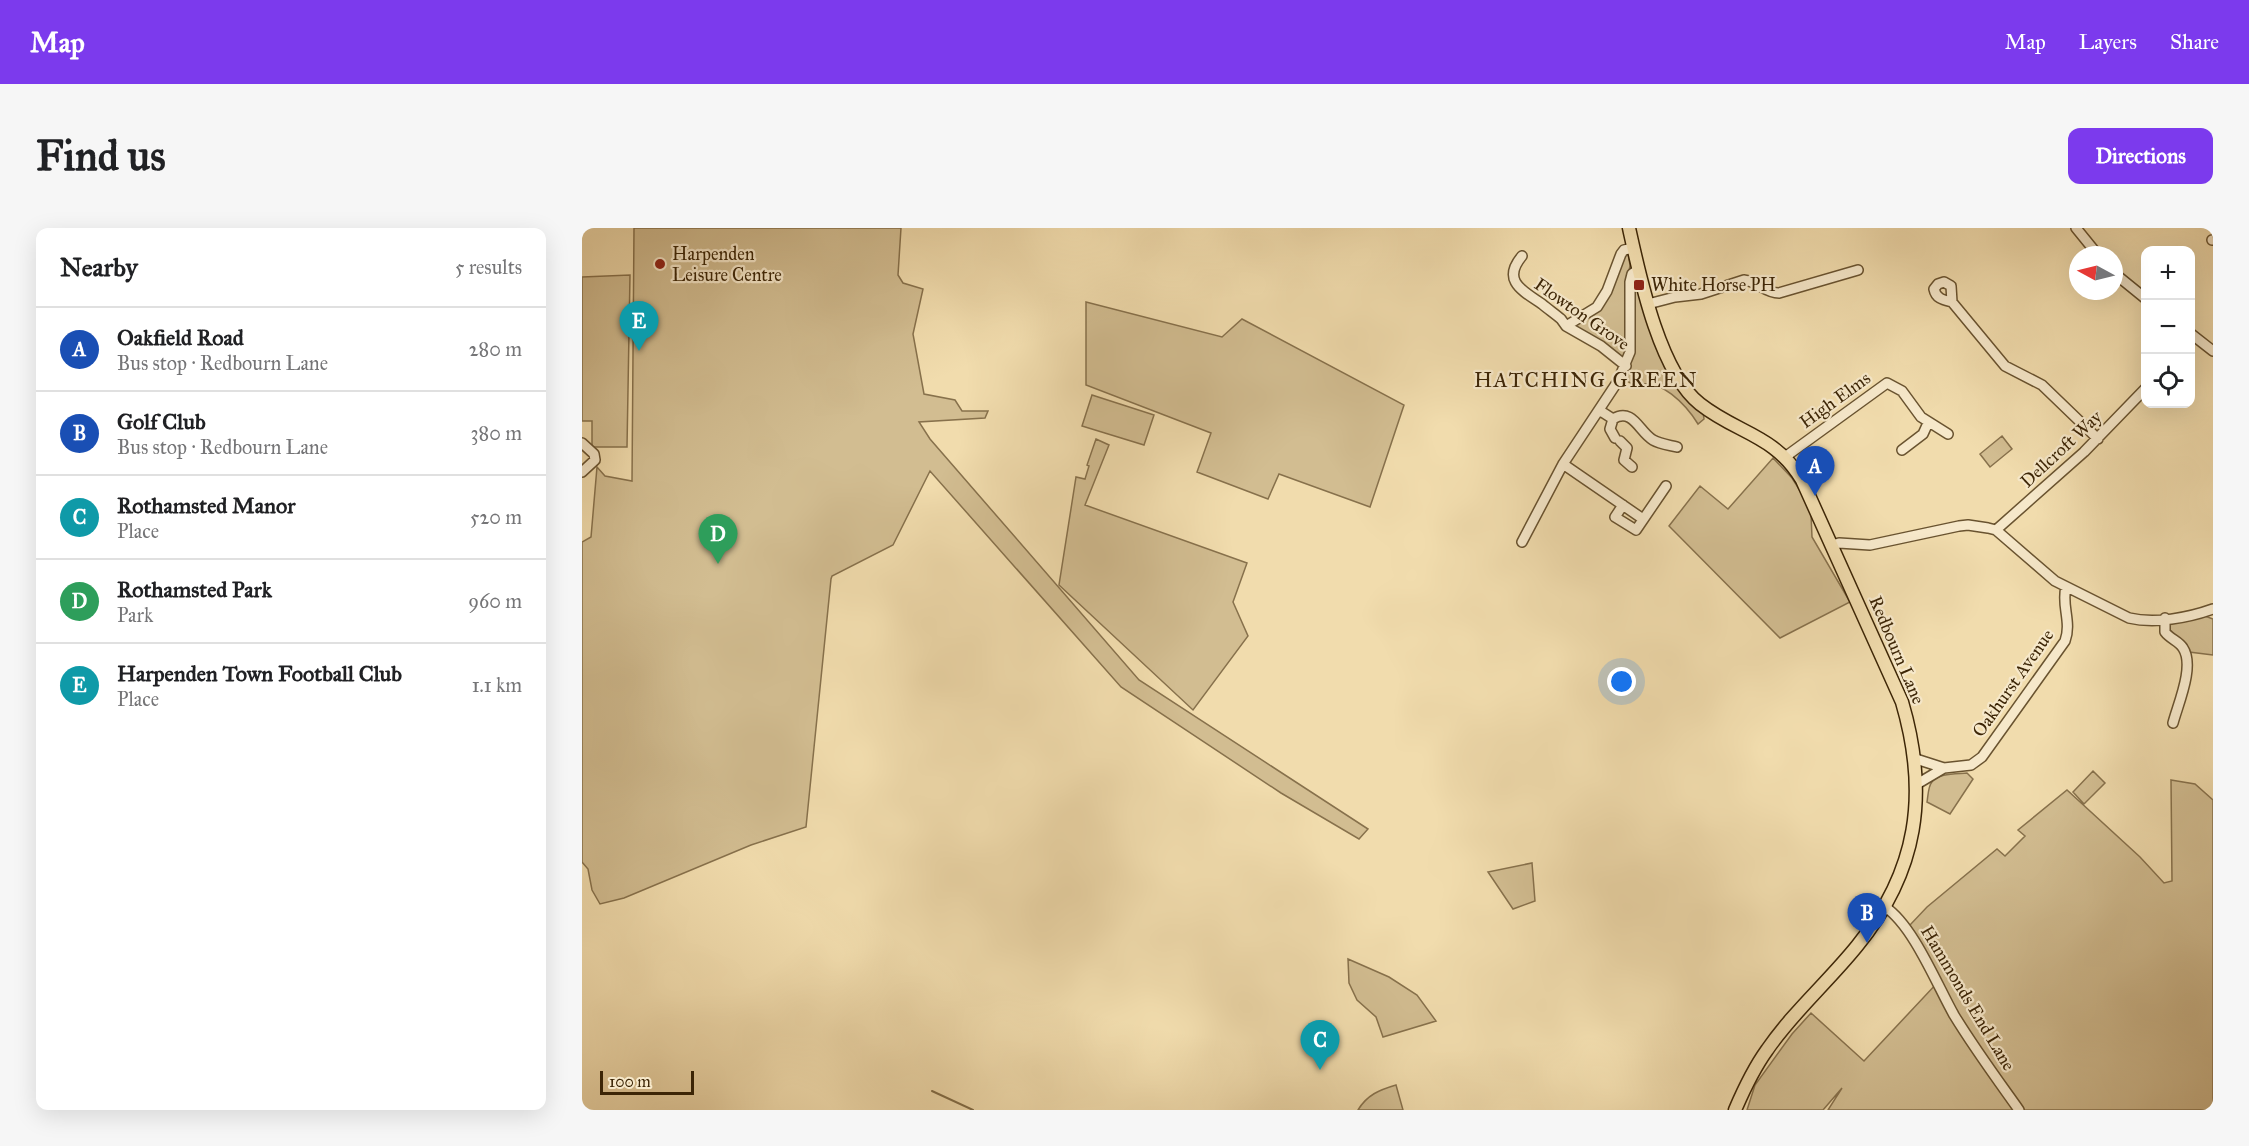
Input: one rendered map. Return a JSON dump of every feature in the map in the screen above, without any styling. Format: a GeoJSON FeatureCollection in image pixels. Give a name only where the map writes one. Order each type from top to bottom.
{"type":"FeatureCollection","features":[{"type":"Feature","properties":{"kind":"main road","name":"Redbourn Lane"},"geometry":{"type":"LineString","coordinates":[[1629,228],[1648,304],[1667,358],[1679,381],[1691,396],[1709,410],[1768,442],[1785,457],[1802,480],[1902,702],[1911,731],[1916,759],[1914,827],[1897,883],[1885,907],[1857,946],[1767,1049],[1752,1073],[1735,1110]]}},
{"type":"Feature","properties":{"kind":"street"},"geometry":{"type":"LineString","coordinates":[[2076,228],[2085,232],[2093,246]]}},
{"type":"Feature","properties":{"kind":"street"},"geometry":{"type":"LineString","coordinates":[[1566,326],[1597,307],[1607,291],[1621,254],[1624,250],[1633,248]]}},
{"type":"Feature","properties":{"kind":"street","name":"Flowton Grove"},"geometry":{"type":"LineString","coordinates":[[1522,256],[1514,268],[1514,279],[1518,288],[1561,319],[1566,326],[1601,346],[1626,366]]}},
{"type":"Feature","properties":{"kind":"street"},"geometry":{"type":"LineString","coordinates":[[1522,542],[1563,464],[1626,366],[1630,352],[1630,282],[1632,274],[1639,269]]}},
{"type":"Feature","properties":{"kind":"street"},"geometry":{"type":"LineString","coordinates":[[1648,304],[1675,297],[1701,294],[1744,280],[1751,281],[1771,292],[1779,293],[1858,270]]}},
{"type":"Feature","properties":{"kind":"street"},"geometry":{"type":"LineString","coordinates":[[2123,281],[2141,296]]}},
{"type":"Feature","properties":{"kind":"street"},"geometry":{"type":"LineString","coordinates":[[1952,302],[2005,366],[2042,385],[2098,439]]}},
{"type":"Feature","properties":{"kind":"street"},"geometry":{"type":"LineString","coordinates":[[2195,337],[2213,351]]}},
{"type":"Feature","properties":{"kind":"street","name":"High Elms"},"geometry":{"type":"LineString","coordinates":[[1785,457],[1883,384],[1892,385],[1902,391],[1921,417],[1928,423],[1939,426],[1948,434]]}},
{"type":"Feature","properties":{"kind":"street","name":"Dellcroft Way"},"geometry":{"type":"LineString","coordinates":[[1996,530],[2098,439],[2141,392]]}},
{"type":"Feature","properties":{"kind":"street"},"geometry":{"type":"LineString","coordinates":[[1599,410],[1613,419]]}},
{"type":"Feature","properties":{"kind":"street"},"geometry":{"type":"LineString","coordinates":[[1613,419],[1622,416],[1629,417],[1653,440],[1677,447]]}},
{"type":"Feature","properties":{"kind":"street"},"geometry":{"type":"LineString","coordinates":[[1613,419],[1610,429],[1617,440],[1627,448],[1624,460],[1632,467]]}},
{"type":"Feature","properties":{"kind":"street"},"geometry":{"type":"LineString","coordinates":[[1902,450],[1923,434],[1928,423]]}},
{"type":"Feature","properties":{"kind":"street"},"geometry":{"type":"LineString","coordinates":[[582,443],[594,454],[595,460],[582,472]]}},
{"type":"Feature","properties":{"kind":"street"},"geometry":{"type":"LineString","coordinates":[[1563,464],[1644,519]]}},
{"type":"Feature","properties":{"kind":"street"},"geometry":{"type":"LineString","coordinates":[[1623,505],[1615,517],[1636,530],[1666,486]]}},
{"type":"Feature","properties":{"kind":"street"},"geometry":{"type":"LineString","coordinates":[[1832,545],[1844,543],[1870,545],[1968,525],[1996,530],[2045,574],[2129,618],[2142,620],[2186,617],[2213,609]]}},
{"type":"Feature","properties":{"kind":"street","name":"Oakhurst Avenue"},"geometry":{"type":"LineString","coordinates":[[1916,759],[1944,768],[1971,765],[1982,757],[2065,641],[2068,622],[2064,593],[2066,587]]}},
{"type":"Feature","properties":{"kind":"street"},"geometry":{"type":"LineString","coordinates":[[2165,618],[2166,632],[2185,650],[2188,663],[2173,723]]}},
{"type":"Feature","properties":{"kind":"street","name":"Oakhurst Avenue"},"geometry":{"type":"LineString","coordinates":[[1917,784],[1944,768]]}},
{"type":"Feature","properties":{"kind":"street","name":"Hammonds End Lane"},"geometry":{"type":"LineString","coordinates":[[1885,907],[1907,930],[1955,1015],[2019,1110]]}},
{"type":"Feature","properties":{"kind":"shaded area"},"geometry":{"type":"Polygon","coordinates":[[[634,228],[901,228],[898,275],[903,283],[923,289],[913,334],[924,394],[955,400],[962,411],[988,411],[985,418],[919,422],[930,439],[1139,680],[1368,829],[1359,839],[1281,793],[1121,687],[930,471],[893,545],[832,576],[806,827],[751,845],[624,898],[600,904],[592,890],[588,869],[582,862],[582,542],[591,537],[597,467],[605,476],[632,481],[634,228]]]}},
{"type":"Feature","properties":{"kind":"shaded area","name":"HATCHING GREEN"},"geometry":{"type":"Polygon","coordinates":[[[1628,253],[1630,265],[1627,284],[1625,361],[1572,325],[1589,317],[1623,255],[1628,253]]]}},
{"type":"Feature","properties":{"kind":"shaded area"},"geometry":{"type":"Polygon","coordinates":[[[630,275],[627,447],[592,447],[592,421],[582,421],[582,277],[630,275]]]}},
{"type":"Feature","properties":{"kind":"shaded area","name":"HATCHING GREEN"},"geometry":{"type":"Polygon","coordinates":[[[1635,278],[1662,355],[1703,412],[1704,419],[1698,424],[1680,401],[1663,388],[1645,384],[1636,386],[1623,379],[1633,354],[1632,282],[1635,278]]]}},
{"type":"Feature","properties":{"kind":"shaded area"},"geometry":{"type":"Polygon","coordinates":[[[1086,302],[1222,337],[1242,319],[1404,405],[1370,507],[1279,474],[1268,499],[1197,472],[1211,433],[1086,385],[1086,302]]]}},
{"type":"Feature","properties":{"kind":"shaded area"},"geometry":{"type":"Polygon","coordinates":[[[1092,395],[1154,415],[1144,445],[1082,426],[1092,395]]]}},
{"type":"Feature","properties":{"kind":"shaded area"},"geometry":{"type":"Polygon","coordinates":[[[2002,436],[2012,449],[1990,467],[1980,454],[2002,436]]]}},
{"type":"Feature","properties":{"kind":"shaded area"},"geometry":{"type":"Polygon","coordinates":[[[1096,439],[1109,445],[1085,505],[1247,563],[1233,602],[1248,636],[1193,710],[1059,585],[1076,477],[1085,479],[1096,439]]]}},
{"type":"Feature","properties":{"kind":"shaded area"},"geometry":{"type":"Polygon","coordinates":[[[1773,458],[1792,478],[1804,497],[1811,514],[1812,537],[1850,602],[1780,638],[1669,526],[1700,486],[1728,509],[1773,458]]]}},
{"type":"Feature","properties":{"kind":"shaded area"},"geometry":{"type":"Polygon","coordinates":[[[2205,616],[2213,619],[2213,655],[2189,652],[2170,632],[2171,623],[2205,616]]]}},
{"type":"Feature","properties":{"kind":"shaded area"},"geometry":{"type":"Polygon","coordinates":[[[2093,771],[2105,783],[2084,804],[2073,792],[2093,771]]]}},
{"type":"Feature","properties":{"kind":"shaded area"},"geometry":{"type":"Polygon","coordinates":[[[1967,773],[1973,779],[1950,814],[1927,802],[1930,786],[1935,779],[1948,774],[1967,773]]]}},
{"type":"Feature","properties":{"kind":"shaded area"},"geometry":{"type":"Polygon","coordinates":[[[2171,780],[2195,784],[2213,800],[2213,1110],[1828,1110],[1842,1088],[1823,1110],[1747,1110],[1755,1085],[1792,1034],[1811,1013],[1864,1061],[1939,981],[1909,926],[1927,907],[1997,849],[2005,856],[2025,836],[2018,830],[2067,790],[2140,857],[2164,883],[2172,881],[2171,780]]]}},
{"type":"Feature","properties":{"kind":"shaded area"},"geometry":{"type":"Polygon","coordinates":[[[1532,863],[1535,901],[1513,909],[1488,872],[1532,863]]]}},
{"type":"Feature","properties":{"kind":"shaded area"},"geometry":{"type":"Polygon","coordinates":[[[1348,959],[1389,977],[1417,995],[1436,1021],[1383,1037],[1376,1017],[1357,1000],[1349,983],[1348,959]]]}},
{"type":"Feature","properties":{"kind":"shaded area"},"geometry":{"type":"Polygon","coordinates":[[[1396,1085],[1403,1110],[1358,1110],[1365,1100],[1374,1094],[1396,1085]]]}},
{"type":"Feature","properties":{"kind":"waterway"},"geometry":{"type":"LineString","coordinates":[[932,1091],[973,1110]]}},
{"type":"Feature","properties":{"kind":"place","name":"Harpenden Leisure Centre"},"geometry":{"type":"Point","coordinates":[660,264]}},
{"type":"Feature","properties":{"kind":"place","name":"White Horse PH"},"geometry":{"type":"Point","coordinates":[1639,285]}},
{"type":"Feature","properties":{"kind":"place","name":"Harpenden Town Football Club"},"geometry":{"type":"Point","coordinates":[639,351]}},
{"type":"Feature","properties":{"kind":"place","name":"Oakfield Road"},"geometry":{"type":"Point","coordinates":[1815,496]}},
{"type":"Feature","properties":{"kind":"place","name":"Rothamsted Park"},"geometry":{"type":"Point","coordinates":[718,564]}},
{"type":"Feature","properties":{"kind":"place","name":"Golf Club"},"geometry":{"type":"Point","coordinates":[1867,943]}},
{"type":"Feature","properties":{"kind":"place","name":"Rothamsted Manor"},"geometry":{"type":"Point","coordinates":[1320,1070]}},
{"type":"Feature","properties":{"kind":"district","name":"HATCHING GREEN"},"geometry":{"type":"Point","coordinates":[1586,380]}}]}
